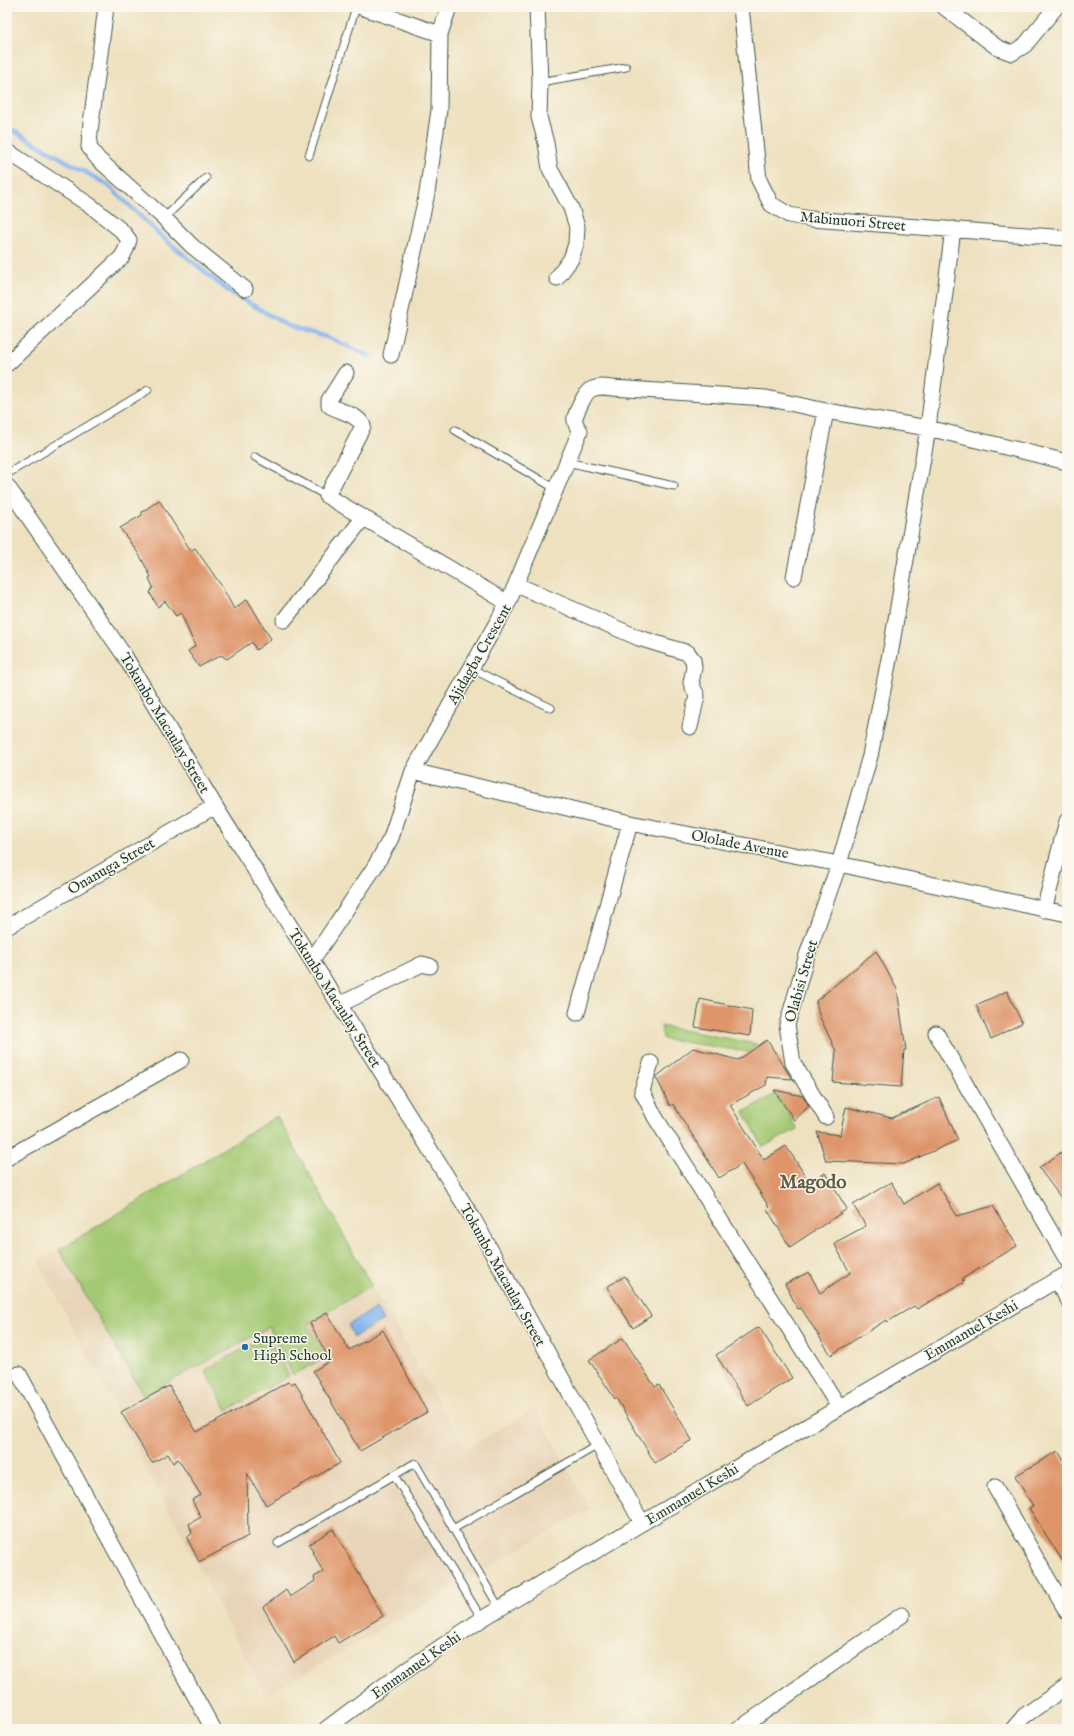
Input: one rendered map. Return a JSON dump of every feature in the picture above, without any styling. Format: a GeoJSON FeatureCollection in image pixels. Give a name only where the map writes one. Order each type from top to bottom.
{"type":"FeatureCollection","features":[{"type":"Feature","properties":{"kind":"street"},"geometry":{"type":"LineString","coordinates":[[106,7],[89,147],[98,160],[164,218],[192,246],[245,289]]}},
{"type":"Feature","properties":{"kind":"street"},"geometry":{"type":"LineString","coordinates":[[361,7],[440,34]]}},
{"type":"Feature","properties":{"kind":"street"},"geometry":{"type":"LineString","coordinates":[[391,355],[427,193],[438,110],[440,34],[449,7]]}},
{"type":"Feature","properties":{"kind":"street"},"geometry":{"type":"LineString","coordinates":[[538,7],[540,82],[539,117],[546,143],[550,169],[571,208],[577,227],[576,244],[571,259],[557,278]]}},
{"type":"Feature","properties":{"kind":"street","name":"Mabinuori Street"},"geometry":{"type":"LineString","coordinates":[[741,7],[758,174],[759,180],[771,204],[789,215],[811,219],[1067,238]]}},
{"type":"Feature","properties":{"kind":"street"},"geometry":{"type":"LineString","coordinates":[[944,7],[998,48],[1012,53],[1024,45],[1056,7]]}},
{"type":"Feature","properties":{"kind":"street"},"geometry":{"type":"LineString","coordinates":[[7,150],[90,206],[122,231],[129,240],[122,256],[7,364]]}},
{"type":"Feature","properties":{"kind":"street","name":"Olabisi Street"},"geometry":{"type":"LineString","coordinates":[[826,1117],[793,1064],[787,1025],[807,955],[839,864],[870,756],[891,649],[928,428],[953,229]]}},
{"type":"Feature","properties":{"kind":"street"},"geometry":{"type":"LineString","coordinates":[[346,373],[329,400],[329,405],[332,408],[355,417],[363,426],[327,496],[508,603]]}},
{"type":"Feature","properties":{"kind":"street","name":"Ajidagba Crescent"},"geometry":{"type":"LineString","coordinates":[[312,960],[374,868],[391,838],[413,771],[517,585],[580,432],[576,427],[575,418],[585,395],[589,391],[597,387],[647,389],[766,398],[826,411],[928,428],[1067,462]]}},
{"type":"Feature","properties":{"kind":"street"},"geometry":{"type":"LineString","coordinates":[[794,577],[826,411]]}},
{"type":"Feature","properties":{"kind":"street","name":"Tokunbo Macaulay Street"},"geometry":{"type":"LineString","coordinates":[[7,486],[124,655],[215,806],[474,1220],[642,1523]]}},
{"type":"Feature","properties":{"kind":"street"},"geometry":{"type":"LineString","coordinates":[[284,620],[364,517]]}},
{"type":"Feature","properties":{"kind":"street"},"geometry":{"type":"LineString","coordinates":[[517,585],[639,638],[688,653],[694,660],[691,683],[697,696],[690,727]]}},
{"type":"Feature","properties":{"kind":"street","name":"Ololade Avenue"},"geometry":{"type":"LineString","coordinates":[[413,771],[630,823],[839,864],[1067,914]]}},
{"type":"Feature","properties":{"kind":"street","name":"Onanuga Street"},"geometry":{"type":"LineString","coordinates":[[7,927],[215,806]]}},
{"type":"Feature","properties":{"kind":"street"},"geometry":{"type":"LineString","coordinates":[[1044,910],[1067,821]]}},
{"type":"Feature","properties":{"kind":"street"},"geometry":{"type":"LineString","coordinates":[[577,1013],[630,823]]}},
{"type":"Feature","properties":{"kind":"street"},"geometry":{"type":"LineString","coordinates":[[339,1005],[422,964],[430,966]]}},
{"type":"Feature","properties":{"kind":"street"},"geometry":{"type":"LineString","coordinates":[[936,1033],[1067,1260]]}},
{"type":"Feature","properties":{"kind":"street"},"geometry":{"type":"LineString","coordinates":[[7,1158],[181,1060]]}},
{"type":"Feature","properties":{"kind":"street"},"geometry":{"type":"LineString","coordinates":[[651,1063],[642,1091],[655,1117],[839,1407]]}},
{"type":"Feature","properties":{"kind":"street","name":"Emmanuel Keshi"},"geometry":{"type":"LineString","coordinates":[[326,1729],[386,1684],[482,1619],[642,1523],[1067,1274]]}},
{"type":"Feature","properties":{"kind":"street"},"geometry":{"type":"LineString","coordinates":[[19,1374],[213,1729]]}},
{"type":"Feature","properties":{"kind":"street"},"geometry":{"type":"LineString","coordinates":[[995,1488],[1067,1612]]}},
{"type":"Feature","properties":{"kind":"street"},"geometry":{"type":"LineString","coordinates":[[739,1729],[902,1615]]}},
{"type":"Feature","properties":{"kind":"street"},"geometry":{"type":"LineString","coordinates":[[1013,1729],[1024,1716],[1067,1686]]}},
{"type":"Feature","properties":{"kind":"lane"},"geometry":{"type":"LineString","coordinates":[[309,156],[356,7]]}},
{"type":"Feature","properties":{"kind":"lane"},"geometry":{"type":"LineString","coordinates":[[540,82],[626,67]]}},
{"type":"Feature","properties":{"kind":"lane"},"geometry":{"type":"LineString","coordinates":[[164,218],[206,178]]}},
{"type":"Feature","properties":{"kind":"lane"},"geometry":{"type":"LineString","coordinates":[[7,474],[148,390]]}},
{"type":"Feature","properties":{"kind":"lane"},"geometry":{"type":"LineString","coordinates":[[455,430],[556,489]]}},
{"type":"Feature","properties":{"kind":"lane"},"geometry":{"type":"LineString","coordinates":[[255,456],[327,496]]}},
{"type":"Feature","properties":{"kind":"lane"},"geometry":{"type":"LineString","coordinates":[[567,462],[674,486]]}},
{"type":"Feature","properties":{"kind":"lane"},"geometry":{"type":"LineString","coordinates":[[470,668],[551,708]]}},
{"type":"Feature","properties":{"kind":"lane"},"geometry":{"type":"LineString","coordinates":[[1052,1282],[1067,1305]]}},
{"type":"Feature","properties":{"kind":"lane"},"geometry":{"type":"LineString","coordinates":[[453,1529],[598,1445]]}},
{"type":"Feature","properties":{"kind":"lane"},"geometry":{"type":"LineString","coordinates":[[278,1544],[415,1463],[500,1609]]}},
{"type":"Feature","properties":{"kind":"lane"},"geometry":{"type":"LineString","coordinates":[[394,1475],[482,1619]]}},
{"type":"Feature","properties":{"kind":"shaded area","name":"Supreme High School"},"geometry":{"type":"Polygon","coordinates":[[[277,1116],[372,1286],[466,1449],[535,1408],[589,1509],[266,1696],[38,1261],[277,1116]]]}},
{"type":"Feature","properties":{"kind":"green space"},"geometry":{"type":"Polygon","coordinates":[[[661,1026],[757,1044],[749,1052],[663,1039],[661,1026]]]}},
{"type":"Feature","properties":{"kind":"green space"},"geometry":{"type":"Polygon","coordinates":[[[777,1093],[797,1129],[763,1147],[744,1112],[777,1093]]]}},
{"type":"Feature","properties":{"kind":"green space"},"geometry":{"type":"Polygon","coordinates":[[[277,1116],[372,1286],[308,1324],[326,1357],[293,1375],[269,1327],[144,1396],[59,1250],[277,1116]]]}},
{"type":"Feature","properties":{"kind":"green space"},"geometry":{"type":"Polygon","coordinates":[[[267,1336],[289,1376],[227,1410],[205,1370],[267,1336]]]}},
{"type":"Feature","properties":{"kind":"water"},"geometry":{"type":"Polygon","coordinates":[[[376,1308],[383,1320],[354,1337],[348,1325],[376,1308]]]}},
{"type":"Feature","properties":{"kind":"building"},"geometry":{"type":"Polygon","coordinates":[[[159,500],[191,551],[195,548],[221,585],[234,609],[247,599],[271,639],[256,650],[252,642],[227,659],[221,655],[199,667],[188,651],[195,646],[181,613],[176,616],[165,601],[158,607],[150,593],[153,587],[149,578],[151,577],[140,556],[120,528],[142,515],[142,512],[159,500]]]}},
{"type":"Feature","properties":{"kind":"building"},"geometry":{"type":"Polygon","coordinates":[[[876,951],[897,989],[906,1050],[904,1050],[901,1087],[833,1082],[836,1051],[819,1015],[816,1001],[876,951]]]}},
{"type":"Feature","properties":{"kind":"building"},"geometry":{"type":"Polygon","coordinates":[[[1007,991],[1022,1023],[991,1039],[976,1005],[1007,991]]]}},
{"type":"Feature","properties":{"kind":"building"},"geometry":{"type":"Polygon","coordinates":[[[700,999],[752,1010],[750,1036],[695,1027],[700,999]]]}},
{"type":"Feature","properties":{"kind":"building"},"geometry":{"type":"Polygon","coordinates":[[[767,1040],[792,1079],[767,1077],[766,1085],[730,1105],[764,1160],[786,1146],[810,1183],[825,1173],[847,1209],[790,1247],[767,1209],[769,1207],[742,1164],[719,1178],[673,1104],[670,1106],[656,1077],[693,1048],[738,1060],[767,1040]]]}},
{"type":"Feature","properties":{"kind":"building"},"geometry":{"type":"Polygon","coordinates":[[[774,1090],[803,1096],[809,1106],[794,1120],[774,1090]]]}},
{"type":"Feature","properties":{"kind":"building"},"geometry":{"type":"Polygon","coordinates":[[[939,1097],[958,1140],[904,1164],[826,1161],[817,1132],[840,1135],[846,1107],[892,1118],[939,1097]]]}},
{"type":"Feature","properties":{"kind":"building"},"geometry":{"type":"Polygon","coordinates":[[[1067,1148],[1067,1206],[1039,1168],[1067,1148]]]}},
{"type":"Feature","properties":{"kind":"building"},"geometry":{"type":"Polygon","coordinates":[[[891,1182],[904,1204],[937,1183],[957,1216],[993,1206],[1017,1246],[962,1279],[964,1282],[917,1309],[914,1306],[887,1322],[886,1320],[831,1355],[801,1308],[798,1309],[785,1284],[809,1272],[820,1293],[850,1273],[834,1243],[866,1226],[853,1205],[891,1182]]]}},
{"type":"Feature","properties":{"kind":"building"},"geometry":{"type":"Polygon","coordinates":[[[625,1276],[651,1316],[633,1328],[607,1287],[625,1276]]]}},
{"type":"Feature","properties":{"kind":"building"},"geometry":{"type":"Polygon","coordinates":[[[327,1313],[349,1350],[383,1330],[427,1412],[360,1451],[313,1371],[330,1361],[310,1323],[327,1313]]]}},
{"type":"Feature","properties":{"kind":"building"},"geometry":{"type":"Polygon","coordinates":[[[759,1327],[792,1378],[748,1406],[716,1355],[759,1327]]]}},
{"type":"Feature","properties":{"kind":"building"},"geometry":{"type":"Polygon","coordinates":[[[623,1338],[655,1387],[659,1385],[692,1440],[655,1463],[616,1398],[615,1399],[589,1360],[623,1338]]]}},
{"type":"Feature","properties":{"kind":"building"},"geometry":{"type":"Polygon","coordinates":[[[288,1382],[291,1384],[295,1382],[340,1463],[266,1505],[247,1473],[248,1536],[199,1562],[187,1538],[192,1533],[189,1524],[201,1517],[192,1500],[201,1495],[178,1459],[173,1463],[168,1454],[152,1463],[121,1412],[169,1386],[197,1432],[288,1382]]]}},
{"type":"Feature","properties":{"kind":"building"},"geometry":{"type":"Polygon","coordinates":[[[1058,1451],[1067,1466],[1067,1568],[1029,1508],[1033,1506],[1015,1476],[1058,1451]]]}},
{"type":"Feature","properties":{"kind":"building"},"geometry":{"type":"Polygon","coordinates":[[[333,1529],[383,1616],[338,1643],[334,1636],[294,1662],[263,1607],[286,1590],[290,1597],[315,1581],[314,1577],[323,1572],[309,1544],[333,1529]]]}},
{"type":"Feature","properties":{"kind":"waterway"},"geometry":{"type":"LineString","coordinates":[[7,127],[108,185],[162,237],[227,290],[288,326],[330,338],[369,356]]}},
{"type":"Feature","properties":{"kind":"place","name":"Supreme High School"},"geometry":{"type":"Point","coordinates":[245,1347]}},
{"type":"Feature","properties":{"kind":"district","name":"Magodo"},"geometry":{"type":"Point","coordinates":[813,1181]}}]}
